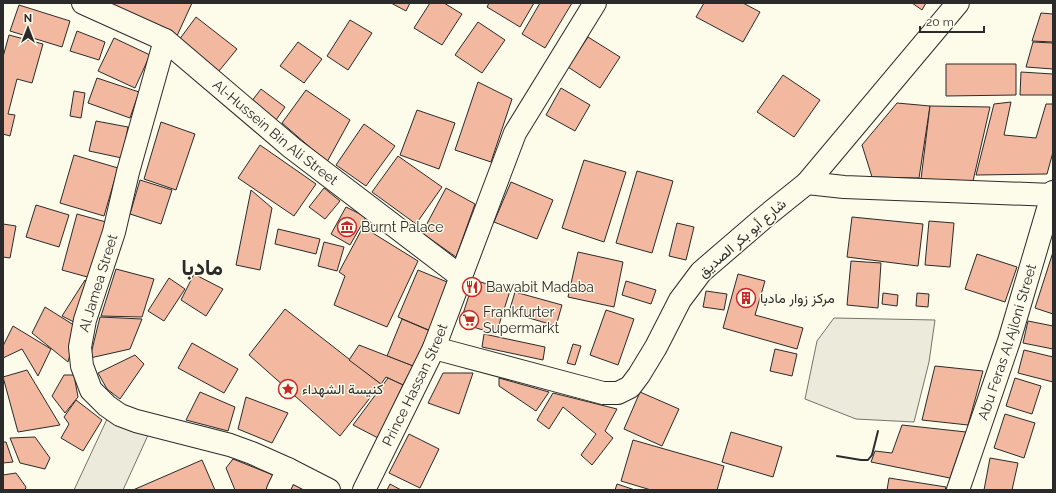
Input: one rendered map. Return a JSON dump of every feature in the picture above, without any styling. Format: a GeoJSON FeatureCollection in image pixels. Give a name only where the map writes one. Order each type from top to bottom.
{"type":"FeatureCollection","features":[{"type":"Feature","properties":{"kind":"street","name":"Al-Hussein Bin Ali Street"},"geometry":{"type":"LineString","coordinates":[[83,3],[165,40],[292,148],[460,276]]}},
{"type":"Feature","properties":{"kind":"street","name":"Prince Hassan Street"},"geometry":{"type":"LineString","coordinates":[[364,490],[434,348],[515,134],[595,3]]}},
{"type":"Feature","properties":{"kind":"street","name":"شارع أبو بكر الصديق"},"geometry":{"type":"LineString","coordinates":[[434,348],[603,393],[618,393],[630,386],[639,375],[656,347],[680,300],[701,272],[807,183],[958,3]]}},
{"type":"Feature","properties":{"kind":"street","name":"Al Jamea Street"},"geometry":{"type":"LineString","coordinates":[[165,40],[128,172],[114,232],[85,320],[80,347],[82,366],[91,390],[106,406],[120,415],[136,421],[230,445],[288,469],[329,490]]}},
{"type":"Feature","properties":{"kind":"street"},"geometry":{"type":"LineString","coordinates":[[807,183],[844,187],[1053,194]]}},
{"type":"Feature","properties":{"kind":"street","name":"Abu Feras Al Ajloni Street"},"geometry":{"type":"LineString","coordinates":[[958,490],[1009,341],[1053,194]]}},
{"type":"Feature","properties":{"kind":"street"},"geometry":{"type":"LineString","coordinates":[[278,490],[288,469]]}},
{"type":"Feature","properties":{"kind":"shaded area"},"geometry":{"type":"Polygon","coordinates":[[[834,318],[935,320],[929,362],[914,422],[856,419],[805,399],[817,341],[834,318]]]}},
{"type":"Feature","properties":{"kind":"shaded area"},"geometry":{"type":"Polygon","coordinates":[[[108,417],[149,433],[123,490],[74,490],[108,417]]]}},
{"type":"Feature","properties":{"kind":"building"},"geometry":{"type":"Polygon","coordinates":[[[96,3],[192,3],[176,38],[96,3]]]}},
{"type":"Feature","properties":{"kind":"building"},"geometry":{"type":"Polygon","coordinates":[[[391,3],[410,3],[406,11],[391,3]]]}},
{"type":"Feature","properties":{"kind":"building"},"geometry":{"type":"Polygon","coordinates":[[[430,3],[444,3],[462,14],[442,45],[414,28],[430,3]]]}},
{"type":"Feature","properties":{"kind":"building"},"geometry":{"type":"Polygon","coordinates":[[[489,3],[534,3],[520,27],[487,7],[489,3]]]}},
{"type":"Feature","properties":{"kind":"building"},"geometry":{"type":"Polygon","coordinates":[[[540,3],[572,3],[545,48],[522,34],[540,3]]]}},
{"type":"Feature","properties":{"kind":"building"},"geometry":{"type":"Polygon","coordinates":[[[704,3],[743,3],[760,12],[743,42],[696,17],[704,3]]]}},
{"type":"Feature","properties":{"kind":"building"},"geometry":{"type":"Polygon","coordinates":[[[912,3],[926,3],[922,10],[912,3]]]}},
{"type":"Feature","properties":{"kind":"building"},"geometry":{"type":"Polygon","coordinates":[[[19,5],[70,21],[62,47],[10,31],[19,5]]]}},
{"type":"Feature","properties":{"kind":"building"},"geometry":{"type":"Polygon","coordinates":[[[1041,13],[1053,14],[1053,42],[1032,41],[1041,13]]]}},
{"type":"Feature","properties":{"kind":"building"},"geometry":{"type":"Polygon","coordinates":[[[196,17],[237,49],[219,71],[179,40],[196,17]]]}},
{"type":"Feature","properties":{"kind":"building"},"geometry":{"type":"Polygon","coordinates":[[[350,20],[372,33],[348,70],[327,56],[350,20]]]}},
{"type":"Feature","properties":{"kind":"building"},"geometry":{"type":"Polygon","coordinates":[[[478,22],[505,40],[482,73],[455,55],[478,22]]]}},
{"type":"Feature","properties":{"kind":"building"},"geometry":{"type":"Polygon","coordinates":[[[77,31],[105,42],[99,60],[70,51],[77,31]]]}},
{"type":"Feature","properties":{"kind":"building"},"geometry":{"type":"Polygon","coordinates":[[[9,35],[43,44],[32,83],[17,79],[8,114],[15,115],[10,136],[3,134],[3,57],[9,35]]]}},
{"type":"Feature","properties":{"kind":"building"},"geometry":{"type":"Polygon","coordinates":[[[588,37],[620,57],[600,88],[568,67],[588,37]]]}},
{"type":"Feature","properties":{"kind":"building"},"geometry":{"type":"Polygon","coordinates":[[[114,38],[150,55],[135,88],[98,71],[114,38]]]}},
{"type":"Feature","properties":{"kind":"building"},"geometry":{"type":"Polygon","coordinates":[[[298,42],[322,59],[304,83],[280,66],[298,42]]]}},
{"type":"Feature","properties":{"kind":"building"},"geometry":{"type":"Polygon","coordinates":[[[1033,42],[1053,43],[1053,69],[1026,67],[1033,42]]]}},
{"type":"Feature","properties":{"kind":"building"},"geometry":{"type":"Polygon","coordinates":[[[946,64],[1016,64],[1016,95],[946,96],[946,64]]]}},
{"type":"Feature","properties":{"kind":"building"},"geometry":{"type":"Polygon","coordinates":[[[1021,72],[1053,74],[1053,95],[1020,95],[1021,72]]]}},
{"type":"Feature","properties":{"kind":"building"},"geometry":{"type":"Polygon","coordinates":[[[783,75],[820,100],[794,137],[757,112],[783,75]]]}},
{"type":"Feature","properties":{"kind":"building"},"geometry":{"type":"Polygon","coordinates":[[[97,78],[139,92],[130,118],[88,103],[97,78]]]}},
{"type":"Feature","properties":{"kind":"building"},"geometry":{"type":"Polygon","coordinates":[[[478,82],[512,99],[491,162],[455,150],[478,82]]]}},
{"type":"Feature","properties":{"kind":"building"},"geometry":{"type":"Polygon","coordinates":[[[561,88],[590,105],[575,131],[546,115],[561,88]]]}},
{"type":"Feature","properties":{"kind":"building"},"geometry":{"type":"Polygon","coordinates":[[[261,89],[285,107],[276,120],[251,102],[261,89]]]}},
{"type":"Feature","properties":{"kind":"building"},"geometry":{"type":"Polygon","coordinates":[[[306,90],[350,120],[327,162],[282,123],[306,90]]]}},
{"type":"Feature","properties":{"kind":"building"},"geometry":{"type":"Polygon","coordinates":[[[74,91],[85,93],[81,118],[70,116],[74,91]]]}},
{"type":"Feature","properties":{"kind":"building"},"geometry":{"type":"Polygon","coordinates":[[[1011,102],[1004,135],[1036,138],[1046,104],[1053,104],[1053,152],[1047,174],[976,175],[994,104],[1011,102]]]}},
{"type":"Feature","properties":{"kind":"building"},"geometry":{"type":"Polygon","coordinates":[[[897,103],[930,106],[919,178],[872,177],[862,145],[897,103]]]}},
{"type":"Feature","properties":{"kind":"building"},"geometry":{"type":"Polygon","coordinates":[[[930,106],[990,107],[973,181],[921,179],[930,106]]]}},
{"type":"Feature","properties":{"kind":"building"},"geometry":{"type":"Polygon","coordinates":[[[417,110],[455,123],[439,169],[400,155],[417,110]]]}},
{"type":"Feature","properties":{"kind":"building"},"geometry":{"type":"Polygon","coordinates":[[[96,121],[128,127],[122,158],[89,151],[96,121]]]}},
{"type":"Feature","properties":{"kind":"building"},"geometry":{"type":"Polygon","coordinates":[[[161,122],[195,134],[176,190],[144,179],[161,122]]]}},
{"type":"Feature","properties":{"kind":"building"},"geometry":{"type":"Polygon","coordinates":[[[364,124],[395,146],[366,186],[336,165],[364,124]]]}},
{"type":"Feature","properties":{"kind":"building"},"geometry":{"type":"Polygon","coordinates":[[[260,145],[316,184],[294,216],[238,178],[260,145]]]}},
{"type":"Feature","properties":{"kind":"building"},"geometry":{"type":"Polygon","coordinates":[[[74,155],[118,168],[104,216],[60,203],[74,155]]]}},
{"type":"Feature","properties":{"kind":"building"},"geometry":{"type":"Polygon","coordinates":[[[398,156],[442,187],[416,224],[372,192],[398,156]]]}},
{"type":"Feature","properties":{"kind":"building"},"geometry":{"type":"Polygon","coordinates":[[[584,160],[626,172],[604,242],[562,228],[584,160]]]}},
{"type":"Feature","properties":{"kind":"building"},"geometry":{"type":"Polygon","coordinates":[[[637,171],[673,181],[652,253],[616,243],[637,171]]]}},
{"type":"Feature","properties":{"kind":"building"},"geometry":{"type":"Polygon","coordinates":[[[140,180],[172,190],[161,224],[130,214],[140,180]]]}},
{"type":"Feature","properties":{"kind":"building"},"geometry":{"type":"Polygon","coordinates":[[[511,182],[553,200],[537,239],[494,222],[511,182]]]}},
{"type":"Feature","properties":{"kind":"building"},"geometry":{"type":"Polygon","coordinates":[[[324,188],[340,201],[325,219],[309,207],[324,188]]]}},
{"type":"Feature","properties":{"kind":"building"},"geometry":{"type":"Polygon","coordinates":[[[446,188],[475,204],[456,257],[422,233],[446,188]]]}},
{"type":"Feature","properties":{"kind":"building"},"geometry":{"type":"Polygon","coordinates":[[[251,190],[272,208],[260,270],[236,265],[251,190]]]}},
{"type":"Feature","properties":{"kind":"building"},"geometry":{"type":"Polygon","coordinates":[[[36,205],[69,215],[59,247],[26,237],[36,205]]]}},
{"type":"Feature","properties":{"kind":"building"},"geometry":{"type":"Polygon","coordinates":[[[346,207],[366,217],[350,245],[331,234],[346,207]]]}},
{"type":"Feature","properties":{"kind":"building"},"geometry":{"type":"Polygon","coordinates":[[[77,214],[106,222],[91,278],[62,270],[77,214]]]}},
{"type":"Feature","properties":{"kind":"building"},"geometry":{"type":"Polygon","coordinates":[[[852,217],[923,224],[918,266],[847,257],[852,217]]]}},
{"type":"Feature","properties":{"kind":"building"},"geometry":{"type":"Polygon","coordinates":[[[929,221],[954,223],[950,267],[925,265],[929,221]]]}},
{"type":"Feature","properties":{"kind":"building"},"geometry":{"type":"Polygon","coordinates":[[[677,223],[694,227],[686,260],[669,256],[677,223]]]}},
{"type":"Feature","properties":{"kind":"building"},"geometry":{"type":"Polygon","coordinates":[[[3,224],[16,226],[10,258],[3,257],[3,224]]]}},
{"type":"Feature","properties":{"kind":"building"},"geometry":{"type":"Polygon","coordinates":[[[363,227],[418,261],[387,327],[334,305],[345,276],[339,272],[363,227]]]}},
{"type":"Feature","properties":{"kind":"building"},"geometry":{"type":"Polygon","coordinates":[[[278,229],[320,239],[316,254],[275,244],[278,229]]]}},
{"type":"Feature","properties":{"kind":"building"},"geometry":{"type":"Polygon","coordinates":[[[324,242],[344,247],[337,271],[318,266],[324,242]]]}},
{"type":"Feature","properties":{"kind":"building"},"geometry":{"type":"Polygon","coordinates":[[[578,252],[623,262],[614,307],[568,297],[578,252]]]}},
{"type":"Feature","properties":{"kind":"building"},"geometry":{"type":"Polygon","coordinates":[[[1053,252],[1053,314],[1035,308],[1053,252]]]}},
{"type":"Feature","properties":{"kind":"building"},"geometry":{"type":"Polygon","coordinates":[[[977,254],[1017,267],[1005,302],[965,289],[977,254]]]}},
{"type":"Feature","properties":{"kind":"building"},"geometry":{"type":"Polygon","coordinates":[[[851,261],[881,263],[878,308],[847,305],[851,261]]]}},
{"type":"Feature","properties":{"kind":"building"},"geometry":{"type":"Polygon","coordinates":[[[116,269],[154,279],[142,317],[101,316],[116,269]]]}},
{"type":"Feature","properties":{"kind":"building"},"geometry":{"type":"Polygon","coordinates":[[[418,270],[452,284],[431,331],[398,317],[418,270]]]}},
{"type":"Feature","properties":{"kind":"building"},"geometry":{"type":"Polygon","coordinates":[[[194,274],[223,289],[206,316],[181,300],[194,274]]]}},
{"type":"Feature","properties":{"kind":"building","name":"مركز زوار مادبا"},"geometry":{"type":"Polygon","coordinates":[[[738,274],[765,281],[755,315],[803,328],[797,349],[723,328],[738,274]]]}},
{"type":"Feature","properties":{"kind":"building"},"geometry":{"type":"Polygon","coordinates":[[[169,278],[185,289],[164,321],[148,311],[169,278]]]}},
{"type":"Feature","properties":{"kind":"building"},"geometry":{"type":"Polygon","coordinates":[[[85,280],[87,283],[74,322],[62,316],[85,280]]]}},
{"type":"Feature","properties":{"kind":"building"},"geometry":{"type":"Polygon","coordinates":[[[474,280],[510,291],[496,334],[460,323],[474,280]]]}},
{"type":"Feature","properties":{"kind":"building"},"geometry":{"type":"Polygon","coordinates":[[[626,281],[656,290],[651,304],[622,295],[626,281]]]}},
{"type":"Feature","properties":{"kind":"building"},"geometry":{"type":"Polygon","coordinates":[[[706,291],[727,294],[724,310],[703,307],[706,291]]]}},
{"type":"Feature","properties":{"kind":"building"},"geometry":{"type":"Polygon","coordinates":[[[515,292],[562,305],[556,326],[509,312],[515,292]]]}},
{"type":"Feature","properties":{"kind":"building"},"geometry":{"type":"Polygon","coordinates":[[[883,293],[898,295],[897,306],[882,304],[883,293]]]}},
{"type":"Feature","properties":{"kind":"building"},"geometry":{"type":"Polygon","coordinates":[[[917,293],[929,294],[928,307],[916,306],[917,293]]]}},
{"type":"Feature","properties":{"kind":"building"},"geometry":{"type":"Polygon","coordinates":[[[45,307],[77,327],[68,362],[32,333],[45,307]]]}},
{"type":"Feature","properties":{"kind":"building"},"geometry":{"type":"Polygon","coordinates":[[[285,309],[381,384],[340,436],[249,355],[285,309]]]}},
{"type":"Feature","properties":{"kind":"building"},"geometry":{"type":"Polygon","coordinates":[[[606,310],[634,319],[618,365],[590,355],[606,310]]]}},
{"type":"Feature","properties":{"kind":"building"},"geometry":{"type":"Polygon","coordinates":[[[100,317],[142,319],[130,349],[90,358],[100,317]]]}},
{"type":"Feature","properties":{"kind":"building"},"geometry":{"type":"Polygon","coordinates":[[[402,319],[430,331],[413,366],[387,356],[402,319]]]}},
{"type":"Feature","properties":{"kind":"building"},"geometry":{"type":"Polygon","coordinates":[[[1028,321],[1053,326],[1053,349],[1023,343],[1028,321]]]}},
{"type":"Feature","properties":{"kind":"building"},"geometry":{"type":"Polygon","coordinates":[[[13,326],[51,349],[38,376],[22,349],[3,358],[3,346],[13,326]]]}},
{"type":"Feature","properties":{"kind":"building"},"geometry":{"type":"Polygon","coordinates":[[[484,334],[545,347],[543,360],[482,347],[484,334]]]}},
{"type":"Feature","properties":{"kind":"building"},"geometry":{"type":"Polygon","coordinates":[[[192,343],[238,369],[224,393],[178,368],[192,343]]]}},
{"type":"Feature","properties":{"kind":"building"},"geometry":{"type":"Polygon","coordinates":[[[573,344],[581,346],[575,365],[567,363],[573,344]]]}},
{"type":"Feature","properties":{"kind":"building"},"geometry":{"type":"Polygon","coordinates":[[[359,345],[413,366],[403,385],[386,377],[381,384],[349,360],[359,345]]]}},
{"type":"Feature","properties":{"kind":"building"},"geometry":{"type":"Polygon","coordinates":[[[775,349],[797,354],[792,376],[770,371],[775,349]]]}},
{"type":"Feature","properties":{"kind":"building"},"geometry":{"type":"Polygon","coordinates":[[[1024,350],[1053,357],[1053,382],[1018,373],[1024,350]]]}},
{"type":"Feature","properties":{"kind":"building"},"geometry":{"type":"Polygon","coordinates":[[[135,355],[144,364],[120,399],[107,389],[98,373],[135,355]]]}},
{"type":"Feature","properties":{"kind":"building"},"geometry":{"type":"Polygon","coordinates":[[[935,366],[983,371],[968,425],[922,420],[935,366]]]}},
{"type":"Feature","properties":{"kind":"building"},"geometry":{"type":"Polygon","coordinates":[[[27,370],[60,425],[18,432],[3,377],[27,370]]]}},
{"type":"Feature","properties":{"kind":"building"},"geometry":{"type":"Polygon","coordinates":[[[443,373],[473,373],[459,414],[428,403],[443,373]]]}},
{"type":"Feature","properties":{"kind":"building"},"geometry":{"type":"Polygon","coordinates":[[[64,375],[74,375],[78,397],[65,413],[52,396],[64,375]]]}},
{"type":"Feature","properties":{"kind":"building"},"geometry":{"type":"Polygon","coordinates":[[[388,378],[403,385],[378,438],[353,425],[388,378]]]}},
{"type":"Feature","properties":{"kind":"building"},"geometry":{"type":"Polygon","coordinates":[[[499,378],[549,392],[536,411],[499,386],[499,378]]]}},
{"type":"Feature","properties":{"kind":"building"},"geometry":{"type":"Polygon","coordinates":[[[1015,378],[1041,386],[1032,414],[1006,406],[1015,378]]]}},
{"type":"Feature","properties":{"kind":"building"},"geometry":{"type":"Polygon","coordinates":[[[200,392],[235,407],[228,431],[186,420],[200,392]]]}},
{"type":"Feature","properties":{"kind":"building"},"geometry":{"type":"Polygon","coordinates":[[[640,392],[679,409],[662,446],[624,429],[640,392]]]}},
{"type":"Feature","properties":{"kind":"building"},"geometry":{"type":"Polygon","coordinates":[[[553,393],[617,409],[605,431],[613,438],[592,465],[581,455],[596,434],[563,407],[549,429],[537,420],[553,393]]]}},
{"type":"Feature","properties":{"kind":"building"},"geometry":{"type":"Polygon","coordinates":[[[246,397],[288,413],[272,443],[238,429],[246,397]]]}},
{"type":"Feature","properties":{"kind":"building"},"geometry":{"type":"Polygon","coordinates":[[[76,400],[102,420],[83,451],[61,438],[69,424],[64,417],[76,400]]]}},
{"type":"Feature","properties":{"kind":"building"},"geometry":{"type":"Polygon","coordinates":[[[1005,414],[1035,423],[1024,458],[994,448],[1005,414]]]}},
{"type":"Feature","properties":{"kind":"building"},"geometry":{"type":"Polygon","coordinates":[[[902,425],[966,432],[950,478],[871,462],[875,451],[892,453],[902,425]]]}},
{"type":"Feature","properties":{"kind":"building"},"geometry":{"type":"Polygon","coordinates":[[[731,432],[782,447],[773,477],[722,462],[731,432]]]}},
{"type":"Feature","properties":{"kind":"building"},"geometry":{"type":"Polygon","coordinates":[[[409,434],[439,449],[420,488],[389,473],[409,434]]]}},
{"type":"Feature","properties":{"kind":"building"},"geometry":{"type":"Polygon","coordinates":[[[35,437],[50,458],[45,469],[20,463],[10,438],[35,437]]]}},
{"type":"Feature","properties":{"kind":"building"},"geometry":{"type":"Polygon","coordinates":[[[633,440],[724,466],[717,490],[651,490],[621,481],[633,440]]]}},
{"type":"Feature","properties":{"kind":"building"},"geometry":{"type":"Polygon","coordinates":[[[3,442],[6,442],[13,462],[3,463],[3,442]]]}},
{"type":"Feature","properties":{"kind":"building"},"geometry":{"type":"Polygon","coordinates":[[[990,458],[1018,463],[1012,490],[984,490],[990,458]]]}},
{"type":"Feature","properties":{"kind":"building"},"geometry":{"type":"Polygon","coordinates":[[[233,459],[273,475],[266,490],[235,490],[226,468],[233,459]]]}},
{"type":"Feature","properties":{"kind":"building"},"geometry":{"type":"Polygon","coordinates":[[[202,460],[215,490],[133,490],[202,460]]]}},
{"type":"Feature","properties":{"kind":"building"},"geometry":{"type":"Polygon","coordinates":[[[16,473],[26,487],[25,490],[3,490],[3,475],[16,473]]]}},
{"type":"Feature","properties":{"kind":"building"},"geometry":{"type":"Polygon","coordinates":[[[889,478],[946,487],[945,490],[887,490],[889,478]]]}},
{"type":"Feature","properties":{"kind":"building"},"geometry":{"type":"Polygon","coordinates":[[[293,483],[306,490],[289,490],[293,483]]]}},
{"type":"Feature","properties":{"kind":"building"},"geometry":{"type":"Polygon","coordinates":[[[390,484],[401,490],[387,490],[390,484]]]}},
{"type":"Feature","properties":{"kind":"building"},"geometry":{"type":"Polygon","coordinates":[[[617,484],[635,490],[615,490],[617,484]]]}},
{"type":"Feature","properties":{"kind":"wall"},"geometry":{"type":"LineString","coordinates":[[837,456],[868,460],[872,455],[878,431]]}},
{"type":"Feature","properties":{"kind":"place","name":"Burnt Palace"},"geometry":{"type":"Point","coordinates":[347,227]}},
{"type":"Feature","properties":{"kind":"place","name":"Bawabit Madaba"},"geometry":{"type":"Point","coordinates":[472,287]}},
{"type":"Feature","properties":{"kind":"place","name":"مركز زوار مادبا"},"geometry":{"type":"Point","coordinates":[746,298]}},
{"type":"Feature","properties":{"kind":"place","name":"Frankfurter Supermarkt"},"geometry":{"type":"Point","coordinates":[469,320]}},
{"type":"Feature","properties":{"kind":"place","name":"كنيسة الشهداء"},"geometry":{"type":"Point","coordinates":[288,389]}},
{"type":"Feature","properties":{"kind":"district","name":"مادبا"},"geometry":{"type":"Point","coordinates":[202,267]}}]}
